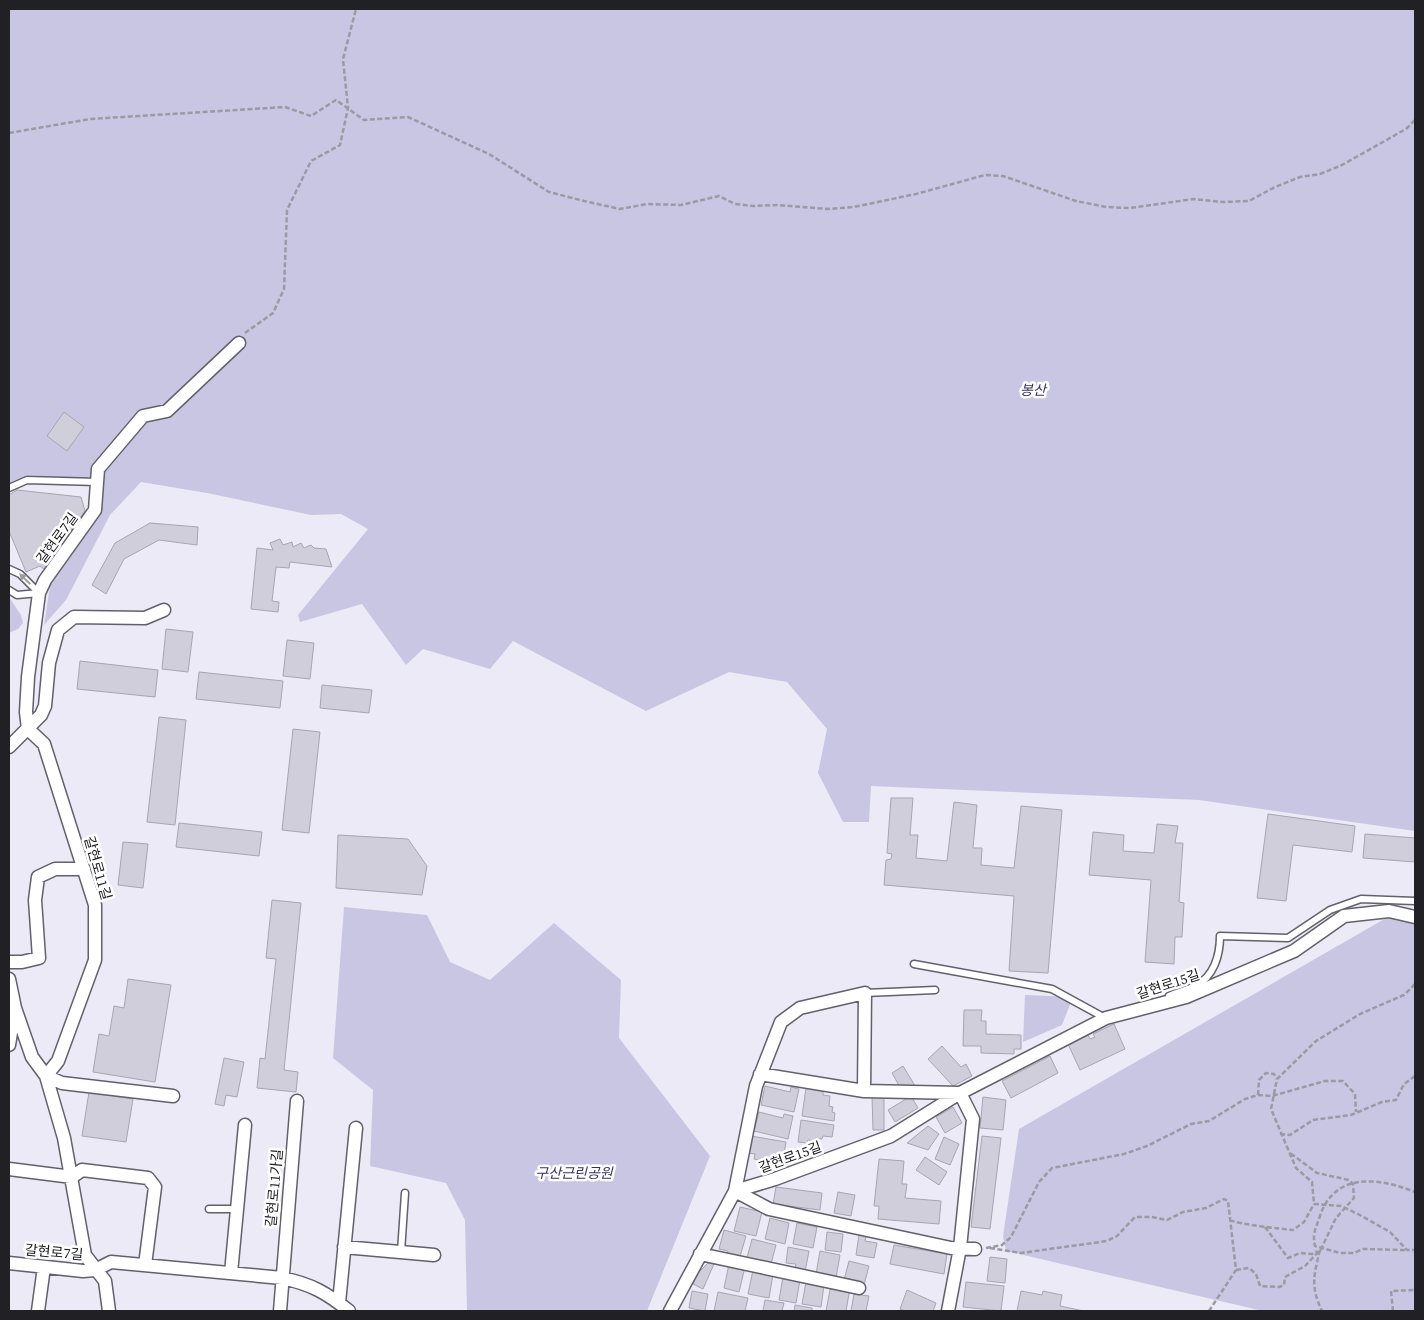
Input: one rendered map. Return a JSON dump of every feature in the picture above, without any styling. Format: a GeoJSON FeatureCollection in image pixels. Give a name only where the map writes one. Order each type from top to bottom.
{"type":"FeatureCollection","features":[{"type":"Feature","properties":{"kind":"street","name":"갈현로7길"},"geometry":{"type":"LineString","coordinates":[[28,729],[26,712],[28,677],[39,593],[45,580],[95,510],[98,469],[144,416],[167,411],[238,343]]}},
{"type":"Feature","properties":{"kind":"street"},"geometry":{"type":"LineString","coordinates":[[9,748],[42,714],[45,706],[49,663],[58,630],[74,617],[146,618],[164,610]]}},
{"type":"Feature","properties":{"kind":"street","name":"갈현로11길"},"geometry":{"type":"LineString","coordinates":[[28,729],[44,744],[95,905],[95,960],[58,1061],[46,1076]]}},
{"type":"Feature","properties":{"kind":"street"},"geometry":{"type":"LineString","coordinates":[[9,962],[22,962],[39,958],[35,900],[38,877],[55,869],[84,868]]}},
{"type":"Feature","properties":{"kind":"street","name":"갈현로15길"},"geometry":{"type":"LineString","coordinates":[[735,1191],[775,1179],[891,1136],[960,1093],[1106,1018],[1186,997],[1294,951],[1344,916],[1389,911],[1415,917]]}},
{"type":"Feature","properties":{"kind":"street"},"geometry":{"type":"LineString","coordinates":[[9,979],[15,1008],[32,1057],[46,1076],[72,1177],[85,1256],[105,1281],[109,1311]]}},
{"type":"Feature","properties":{"kind":"street"},"geometry":{"type":"LineString","coordinates":[[864,1091],[865,993]]}},
{"type":"Feature","properties":{"kind":"street","name":"갈현로15길"},"geometry":{"type":"LineString","coordinates":[[672,1311],[700,1254],[735,1191],[760,1074],[780,1022],[800,1008],[865,993]]}},
{"type":"Feature","properties":{"kind":"street"},"geometry":{"type":"LineString","coordinates":[[9,1045],[15,1008]]}},
{"type":"Feature","properties":{"kind":"street"},"geometry":{"type":"LineString","coordinates":[[760,1074],[864,1091],[960,1093],[974,1119],[960,1248],[948,1311]]}},
{"type":"Feature","properties":{"kind":"street"},"geometry":{"type":"LineString","coordinates":[[46,1076],[62,1083],[173,1096]]}},
{"type":"Feature","properties":{"kind":"street","name":"갈현로11가길"},"geometry":{"type":"LineString","coordinates":[[280,1311],[297,1101]]}},
{"type":"Feature","properties":{"kind":"street"},"geometry":{"type":"LineString","coordinates":[[231,1273],[245,1125]]}},
{"type":"Feature","properties":{"kind":"street"},"geometry":{"type":"LineString","coordinates":[[346,1309],[344,1247],[356,1128]]}},
{"type":"Feature","properties":{"kind":"street"},"geometry":{"type":"LineString","coordinates":[[9,1170],[72,1177],[82,1170],[148,1178],[155,1187],[145,1265]]}},
{"type":"Feature","properties":{"kind":"street"},"geometry":{"type":"LineString","coordinates":[[735,1191],[769,1209],[960,1248],[975,1249]]}},
{"type":"Feature","properties":{"kind":"street"},"geometry":{"type":"LineString","coordinates":[[344,1247],[434,1255]]}},
{"type":"Feature","properties":{"kind":"street"},"geometry":{"type":"LineString","coordinates":[[700,1254],[859,1288]]}},
{"type":"Feature","properties":{"kind":"street"},"geometry":{"type":"LineString","coordinates":[[96,1270],[110,1262],[282,1278],[307,1283],[346,1309]]}},
{"type":"Feature","properties":{"kind":"street","name":"갈현로7길"},"geometry":{"type":"LineString","coordinates":[[9,1263],[83,1272],[96,1270]]}},
{"type":"Feature","properties":{"kind":"street"},"geometry":{"type":"LineString","coordinates":[[38,1311],[44,1267]]}},
{"type":"Feature","properties":{"kind":"lane"},"geometry":{"type":"LineString","coordinates":[[9,488],[27,480],[97,482]]}},
{"type":"Feature","properties":{"kind":"lane"},"geometry":{"type":"LineString","coordinates":[[9,569],[20,574],[39,593]]}},
{"type":"Feature","properties":{"kind":"lane"},"geometry":{"type":"LineString","coordinates":[[9,590],[17,595],[39,593]]}},
{"type":"Feature","properties":{"kind":"lane"},"geometry":{"type":"LineString","coordinates":[[1154,1006],[1171,995],[1196,986],[1212,973],[1220,949],[1220,936],[1288,938],[1330,910],[1348,902],[1373,898],[1415,902]]}},
{"type":"Feature","properties":{"kind":"lane"},"geometry":{"type":"LineString","coordinates":[[914,964],[1052,989],[1106,1018]]}},
{"type":"Feature","properties":{"kind":"lane"},"geometry":{"type":"LineString","coordinates":[[865,993],[935,990]]}},
{"type":"Feature","properties":{"kind":"lane"},"geometry":{"type":"LineString","coordinates":[[401,1252],[405,1193]]}},
{"type":"Feature","properties":{"kind":"lane"},"geometry":{"type":"LineString","coordinates":[[209,1209],[237,1209]]}},
{"type":"Feature","properties":{"kind":"path"},"geometry":{"type":"LineString","coordinates":[[238,343],[245,333],[273,313],[284,289],[287,210],[312,161],[340,145],[348,108],[343,59],[356,9]]}},
{"type":"Feature","properties":{"kind":"path"},"geometry":{"type":"LineString","coordinates":[[9,133],[90,119],[284,107],[311,116],[336,100],[364,120],[387,117],[408,118],[489,154],[549,192],[620,209],[647,204],[681,205],[720,196],[735,204],[753,206],[854,207],[916,194],[985,175],[1003,176],[1076,201],[1106,207],[1130,208],[1194,199],[1224,202],[1249,201],[1275,187],[1300,177],[1320,174],[1342,165],[1406,129],[1415,120]]}},
{"type":"Feature","properties":{"kind":"path"},"geometry":{"type":"LineString","coordinates":[[1230,1220],[1237,1224],[1257,1224],[1293,1230],[1304,1222],[1314,1204],[1312,1182],[1296,1168],[1271,1109],[1272,1096],[1277,1079],[1316,1041],[1360,1014],[1404,995],[1415,984]]}},
{"type":"Feature","properties":{"kind":"path"},"geometry":{"type":"LineString","coordinates":[[1258,1095],[1260,1080],[1266,1073],[1274,1074],[1277,1079]]}},
{"type":"Feature","properties":{"kind":"path"},"geometry":{"type":"LineString","coordinates":[[1280,1134],[1290,1135],[1313,1120],[1356,1112],[1382,1102],[1396,1100],[1404,1084],[1415,1076]]}},
{"type":"Feature","properties":{"kind":"path"},"geometry":{"type":"LineString","coordinates":[[975,1249],[1002,1245],[1011,1237],[1039,1182],[1052,1168],[1132,1152],[1191,1124],[1209,1121],[1245,1099],[1258,1095],[1272,1096],[1325,1081],[1343,1081],[1355,1094],[1356,1112]]}},
{"type":"Feature","properties":{"kind":"path"},"geometry":{"type":"LineString","coordinates":[[1290,1152],[1317,1173],[1349,1180],[1353,1184],[1354,1198],[1336,1218],[1321,1249],[1313,1273],[1314,1286],[1322,1311]]}},
{"type":"Feature","properties":{"kind":"path"},"geometry":{"type":"LineString","coordinates":[[1415,1192],[1395,1184],[1368,1180],[1344,1186],[1331,1195],[1324,1205],[1312,1234],[1315,1246],[1340,1253],[1354,1253],[1363,1249],[1415,1250]]}},
{"type":"Feature","properties":{"kind":"path"},"geometry":{"type":"LineString","coordinates":[[988,1247],[992,1250],[1021,1253],[1107,1241],[1116,1236],[1136,1217],[1152,1217],[1167,1220],[1183,1212],[1196,1208],[1206,1208],[1224,1198],[1228,1200],[1236,1270],[1209,1311]]}},
{"type":"Feature","properties":{"kind":"path"},"geometry":{"type":"LineString","coordinates":[[1314,1204],[1346,1208],[1390,1232],[1407,1250]]}},
{"type":"Feature","properties":{"kind":"path"},"geometry":{"type":"LineString","coordinates":[[1257,1224],[1270,1231],[1288,1258],[1300,1253],[1312,1254],[1321,1249]]}},
{"type":"Feature","properties":{"kind":"path"},"geometry":{"type":"LineString","coordinates":[[1236,1270],[1249,1268],[1256,1274],[1260,1286],[1279,1287],[1284,1285],[1285,1277],[1305,1266],[1321,1249]]}},
{"type":"Feature","properties":{"kind":"path"},"geometry":{"type":"LineString","coordinates":[[1393,1311],[1391,1291],[1415,1290]]}},
{"type":"Feature","properties":{"kind":"green space","name":"봉산"},"geometry":{"type":"Polygon","coordinates":[[[9,9],[1415,9],[1415,831],[1199,800],[871,786],[869,822],[843,822],[818,773],[827,729],[787,682],[729,672],[646,711],[513,641],[490,669],[423,649],[406,665],[362,604],[300,622],[298,615],[368,529],[341,514],[311,515],[207,493],[141,482],[110,515],[66,600],[44,625],[51,579],[100,510],[91,479],[27,475],[9,483],[9,9]]]}},
{"type":"Feature","properties":{"kind":"green space"},"geometry":{"type":"Polygon","coordinates":[[[9,597],[21,615],[23,623],[18,629],[9,633],[9,597]]]}},
{"type":"Feature","properties":{"kind":"green space","name":"구산근린공원"},"geometry":{"type":"Polygon","coordinates":[[[344,907],[427,915],[450,962],[490,980],[554,923],[621,980],[619,1038],[710,1156],[647,1311],[467,1311],[465,1220],[446,1183],[370,1166],[373,1090],[333,1058],[344,907]]]}},
{"type":"Feature","properties":{"kind":"green space"},"geometry":{"type":"Polygon","coordinates":[[[1388,917],[1415,924],[1415,1311],[1263,1311],[1006,1251],[1003,1236],[1019,1129],[1388,917]]]}},
{"type":"Feature","properties":{"kind":"green space"},"geometry":{"type":"Polygon","coordinates":[[[1025,995],[1073,997],[1062,1025],[1023,1042],[1025,995]]]}},
{"type":"Feature","properties":{"kind":"building"},"geometry":{"type":"Polygon","coordinates":[[[64,412],[84,427],[67,451],[47,436],[64,412]]]}},
{"type":"Feature","properties":{"kind":"building"},"geometry":{"type":"Polygon","coordinates":[[[17,490],[81,497],[85,511],[44,569],[40,566],[26,572],[9,531],[9,495],[17,490]]]}},
{"type":"Feature","properties":{"kind":"building"},"geometry":{"type":"Polygon","coordinates":[[[150,523],[198,527],[197,545],[159,540],[124,559],[106,594],[92,585],[115,543],[150,523]]]}},
{"type":"Feature","properties":{"kind":"building"},"geometry":{"type":"Polygon","coordinates":[[[280,539],[283,545],[292,542],[293,547],[301,543],[304,548],[311,545],[314,548],[326,549],[332,567],[290,562],[289,568],[276,567],[272,601],[279,602],[278,612],[251,609],[257,548],[273,550],[270,543],[280,539]]]}},
{"type":"Feature","properties":{"kind":"building"},"geometry":{"type":"Polygon","coordinates":[[[166,629],[193,632],[188,672],[162,669],[166,629]]]}},
{"type":"Feature","properties":{"kind":"building"},"geometry":{"type":"Polygon","coordinates":[[[287,640],[314,643],[310,679],[283,676],[287,640]]]}},
{"type":"Feature","properties":{"kind":"building"},"geometry":{"type":"Polygon","coordinates":[[[80,661],[158,670],[155,697],[77,689],[80,661]]]}},
{"type":"Feature","properties":{"kind":"building"},"geometry":{"type":"Polygon","coordinates":[[[199,672],[283,681],[280,708],[196,699],[199,672]]]}},
{"type":"Feature","properties":{"kind":"building"},"geometry":{"type":"Polygon","coordinates":[[[322,685],[372,690],[369,713],[320,708],[322,685]]]}},
{"type":"Feature","properties":{"kind":"building"},"geometry":{"type":"Polygon","coordinates":[[[159,717],[186,720],[175,825],[147,822],[159,717]]]}},
{"type":"Feature","properties":{"kind":"building"},"geometry":{"type":"Polygon","coordinates":[[[293,729],[320,732],[309,833],[282,830],[293,729]]]}},
{"type":"Feature","properties":{"kind":"building"},"geometry":{"type":"Polygon","coordinates":[[[891,798],[913,798],[910,835],[918,835],[916,858],[947,861],[954,802],[977,805],[973,848],[982,848],[981,865],[1014,868],[1021,806],[1062,810],[1048,973],[1009,971],[1014,896],[884,885],[886,860],[891,859],[892,854],[887,853],[891,798]]]}},
{"type":"Feature","properties":{"kind":"building"},"geometry":{"type":"Polygon","coordinates":[[[1268,814],[1355,826],[1352,852],[1293,845],[1286,901],[1257,898],[1268,814]]]}},
{"type":"Feature","properties":{"kind":"building"},"geometry":{"type":"Polygon","coordinates":[[[179,823],[262,832],[259,856],[176,847],[179,823]]]}},
{"type":"Feature","properties":{"kind":"building"},"geometry":{"type":"Polygon","coordinates":[[[1157,824],[1178,826],[1175,843],[1183,843],[1179,902],[1184,903],[1182,937],[1175,937],[1174,964],[1145,962],[1151,880],[1089,875],[1093,832],[1124,835],[1123,851],[1154,853],[1157,824]]]}},
{"type":"Feature","properties":{"kind":"building"},"geometry":{"type":"Polygon","coordinates":[[[1365,834],[1415,838],[1415,862],[1363,858],[1365,834]]]}},
{"type":"Feature","properties":{"kind":"building"},"geometry":{"type":"Polygon","coordinates":[[[338,835],[408,839],[427,866],[422,895],[336,888],[338,835]]]}},
{"type":"Feature","properties":{"kind":"building"},"geometry":{"type":"Polygon","coordinates":[[[123,842],[148,844],[143,888],[118,885],[123,842]]]}},
{"type":"Feature","properties":{"kind":"building"},"geometry":{"type":"Polygon","coordinates":[[[272,900],[301,903],[284,1070],[298,1072],[296,1092],[257,1088],[260,1058],[265,1059],[276,959],[266,958],[272,900]]]}},
{"type":"Feature","properties":{"kind":"building"},"geometry":{"type":"Polygon","coordinates":[[[128,979],[171,985],[155,1082],[93,1072],[99,1034],[109,1036],[114,1006],[124,1008],[128,979]]]}},
{"type":"Feature","properties":{"kind":"building"},"geometry":{"type":"Polygon","coordinates":[[[964,1010],[982,1010],[981,1021],[986,1021],[986,1034],[1021,1035],[1021,1049],[1014,1049],[1014,1054],[981,1053],[981,1046],[963,1046],[964,1010]]]}},
{"type":"Feature","properties":{"kind":"building"},"geometry":{"type":"Polygon","coordinates":[[[1114,1024],[1125,1049],[1080,1070],[1068,1044],[1088,1035],[1090,1039],[1095,1037],[1093,1034],[1114,1024]]]}},
{"type":"Feature","properties":{"kind":"building"},"geometry":{"type":"Polygon","coordinates":[[[942,1046],[961,1067],[966,1064],[972,1076],[953,1086],[928,1059],[942,1046]]]}},
{"type":"Feature","properties":{"kind":"building"},"geometry":{"type":"Polygon","coordinates":[[[1050,1056],[1058,1073],[1011,1098],[1002,1081],[1050,1056]]]}},
{"type":"Feature","properties":{"kind":"building"},"geometry":{"type":"Polygon","coordinates":[[[224,1058],[244,1062],[237,1097],[226,1095],[224,1106],[215,1104],[224,1058]]]}},
{"type":"Feature","properties":{"kind":"building"},"geometry":{"type":"Polygon","coordinates":[[[903,1066],[917,1089],[901,1089],[892,1073],[903,1066]]]}},
{"type":"Feature","properties":{"kind":"building"},"geometry":{"type":"Polygon","coordinates":[[[765,1086],[790,1092],[791,1087],[799,1089],[794,1112],[761,1105],[765,1086]]]}},
{"type":"Feature","properties":{"kind":"building"},"geometry":{"type":"Polygon","coordinates":[[[806,1088],[823,1091],[823,1095],[830,1096],[829,1106],[833,1107],[832,1112],[835,1113],[834,1121],[802,1116],[806,1088]]]}},
{"type":"Feature","properties":{"kind":"building"},"geometry":{"type":"Polygon","coordinates":[[[89,1092],[133,1099],[126,1142],[82,1136],[89,1092]]]}},
{"type":"Feature","properties":{"kind":"building"},"geometry":{"type":"Polygon","coordinates":[[[872,1096],[884,1096],[884,1130],[873,1130],[872,1096]]]}},
{"type":"Feature","properties":{"kind":"building"},"geometry":{"type":"Polygon","coordinates":[[[911,1096],[918,1108],[895,1122],[888,1110],[911,1096]]]}},
{"type":"Feature","properties":{"kind":"building"},"geometry":{"type":"Polygon","coordinates":[[[983,1097],[1006,1100],[1003,1130],[980,1128],[983,1097]]]}},
{"type":"Feature","properties":{"kind":"building"},"geometry":{"type":"Polygon","coordinates":[[[953,1107],[962,1123],[945,1133],[936,1117],[953,1107]]]}},
{"type":"Feature","properties":{"kind":"building"},"geometry":{"type":"Polygon","coordinates":[[[759,1112],[783,1118],[784,1114],[793,1116],[788,1139],[754,1131],[759,1112]]]}},
{"type":"Feature","properties":{"kind":"building"},"geometry":{"type":"Polygon","coordinates":[[[801,1120],[834,1125],[832,1137],[823,1136],[822,1139],[815,1138],[815,1141],[808,1140],[807,1143],[798,1142],[801,1120]]]}},
{"type":"Feature","properties":{"kind":"building"},"geometry":{"type":"Polygon","coordinates":[[[928,1126],[939,1134],[928,1150],[907,1143],[928,1126]]]}},
{"type":"Feature","properties":{"kind":"building"},"geometry":{"type":"Polygon","coordinates":[[[751,1136],[786,1142],[784,1154],[780,1153],[780,1158],[774,1157],[774,1160],[769,1159],[767,1162],[754,1159],[755,1154],[748,1153],[751,1136]]]}},
{"type":"Feature","properties":{"kind":"building"},"geometry":{"type":"Polygon","coordinates":[[[982,1136],[1001,1138],[990,1229],[971,1227],[982,1136]]]}},
{"type":"Feature","properties":{"kind":"building"},"geometry":{"type":"Polygon","coordinates":[[[944,1137],[959,1144],[950,1165],[935,1159],[944,1137]]]}},
{"type":"Feature","properties":{"kind":"building"},"geometry":{"type":"Polygon","coordinates":[[[925,1157],[947,1172],[939,1185],[916,1170],[925,1157]]]}},
{"type":"Feature","properties":{"kind":"building"},"geometry":{"type":"Polygon","coordinates":[[[879,1159],[904,1161],[902,1184],[907,1184],[905,1198],[941,1201],[939,1224],[878,1219],[879,1206],[874,1206],[879,1159]]]}},
{"type":"Feature","properties":{"kind":"building"},"geometry":{"type":"Polygon","coordinates":[[[776,1187],[822,1193],[820,1210],[773,1204],[776,1187]]]}},
{"type":"Feature","properties":{"kind":"building"},"geometry":{"type":"Polygon","coordinates":[[[838,1192],[855,1195],[851,1216],[834,1213],[838,1192]]]}},
{"type":"Feature","properties":{"kind":"building"},"geometry":{"type":"Polygon","coordinates":[[[740,1207],[762,1212],[756,1236],[734,1231],[740,1207]]]}},
{"type":"Feature","properties":{"kind":"building"},"geometry":{"type":"Polygon","coordinates":[[[770,1218],[789,1223],[785,1244],[765,1239],[770,1218]]]}},
{"type":"Feature","properties":{"kind":"building"},"geometry":{"type":"Polygon","coordinates":[[[797,1223],[817,1227],[813,1248],[793,1244],[797,1223]]]}},
{"type":"Feature","properties":{"kind":"building"},"geometry":{"type":"Polygon","coordinates":[[[724,1230],[746,1236],[739,1260],[726,1257],[728,1251],[719,1249],[724,1230]]]}},
{"type":"Feature","properties":{"kind":"building"},"geometry":{"type":"Polygon","coordinates":[[[827,1232],[843,1234],[841,1252],[825,1250],[827,1232]]]}},
{"type":"Feature","properties":{"kind":"building"},"geometry":{"type":"Polygon","coordinates":[[[859,1235],[866,1236],[865,1241],[877,1243],[874,1258],[856,1255],[859,1235]]]}},
{"type":"Feature","properties":{"kind":"building"},"geometry":{"type":"Polygon","coordinates":[[[752,1239],[776,1245],[771,1264],[747,1258],[752,1239]]]}},
{"type":"Feature","properties":{"kind":"building"},"geometry":{"type":"Polygon","coordinates":[[[894,1245],[947,1254],[944,1274],[890,1264],[894,1245]]]}},
{"type":"Feature","properties":{"kind":"building"},"geometry":{"type":"Polygon","coordinates":[[[788,1247],[809,1251],[805,1272],[795,1270],[796,1264],[786,1263],[788,1247]]]}},
{"type":"Feature","properties":{"kind":"building"},"geometry":{"type":"Polygon","coordinates":[[[820,1251],[840,1255],[836,1278],[816,1274],[820,1251]]]}},
{"type":"Feature","properties":{"kind":"building"},"geometry":{"type":"Polygon","coordinates":[[[990,1257],[1007,1259],[1005,1283],[987,1281],[990,1257]]]}},
{"type":"Feature","properties":{"kind":"building"},"geometry":{"type":"Polygon","coordinates":[[[849,1261],[869,1266],[864,1285],[844,1280],[849,1261]]]}},
{"type":"Feature","properties":{"kind":"building"},"geometry":{"type":"Polygon","coordinates":[[[708,1263],[714,1264],[703,1289],[693,1284],[698,1273],[708,1263]]]}},
{"type":"Feature","properties":{"kind":"building"},"geometry":{"type":"Polygon","coordinates":[[[729,1264],[745,1267],[739,1292],[724,1288],[729,1264]]]}},
{"type":"Feature","properties":{"kind":"building"},"geometry":{"type":"Polygon","coordinates":[[[753,1270],[773,1274],[769,1298],[748,1294],[753,1270]]]}},
{"type":"Feature","properties":{"kind":"building"},"geometry":{"type":"Polygon","coordinates":[[[783,1277],[800,1280],[796,1303],[779,1300],[783,1277]]]}},
{"type":"Feature","properties":{"kind":"building"},"geometry":{"type":"Polygon","coordinates":[[[806,1282],[824,1285],[821,1307],[802,1304],[806,1282]]]}},
{"type":"Feature","properties":{"kind":"building"},"geometry":{"type":"Polygon","coordinates":[[[966,1282],[1004,1286],[1001,1311],[963,1307],[966,1282]]]}},
{"type":"Feature","properties":{"kind":"building"},"geometry":{"type":"Polygon","coordinates":[[[831,1285],[850,1288],[846,1311],[826,1311],[831,1285]]]}},
{"type":"Feature","properties":{"kind":"building"},"geometry":{"type":"Polygon","coordinates":[[[907,1290],[936,1303],[933,1311],[905,1311],[900,1309],[907,1290]]]}},
{"type":"Feature","properties":{"kind":"building"},"geometry":{"type":"Polygon","coordinates":[[[692,1291],[708,1294],[705,1311],[689,1308],[692,1291]]]}},
{"type":"Feature","properties":{"kind":"building"},"geometry":{"type":"Polygon","coordinates":[[[1021,1291],[1042,1295],[1043,1291],[1062,1295],[1060,1306],[1084,1311],[1017,1311],[1021,1291]]]}},
{"type":"Feature","properties":{"kind":"building"},"geometry":{"type":"Polygon","coordinates":[[[718,1292],[748,1298],[745,1311],[714,1311],[718,1292]]]}},
{"type":"Feature","properties":{"kind":"building"},"geometry":{"type":"Polygon","coordinates":[[[854,1294],[869,1296],[866,1311],[851,1311],[854,1294]]]}},
{"type":"Feature","properties":{"kind":"building"},"geometry":{"type":"Polygon","coordinates":[[[765,1300],[784,1303],[782,1311],[763,1311],[765,1300]]]}},
{"type":"Feature","properties":{"kind":"building"},"geometry":{"type":"Polygon","coordinates":[[[795,1305],[812,1308],[812,1311],[794,1311],[795,1305]]]}}]}
